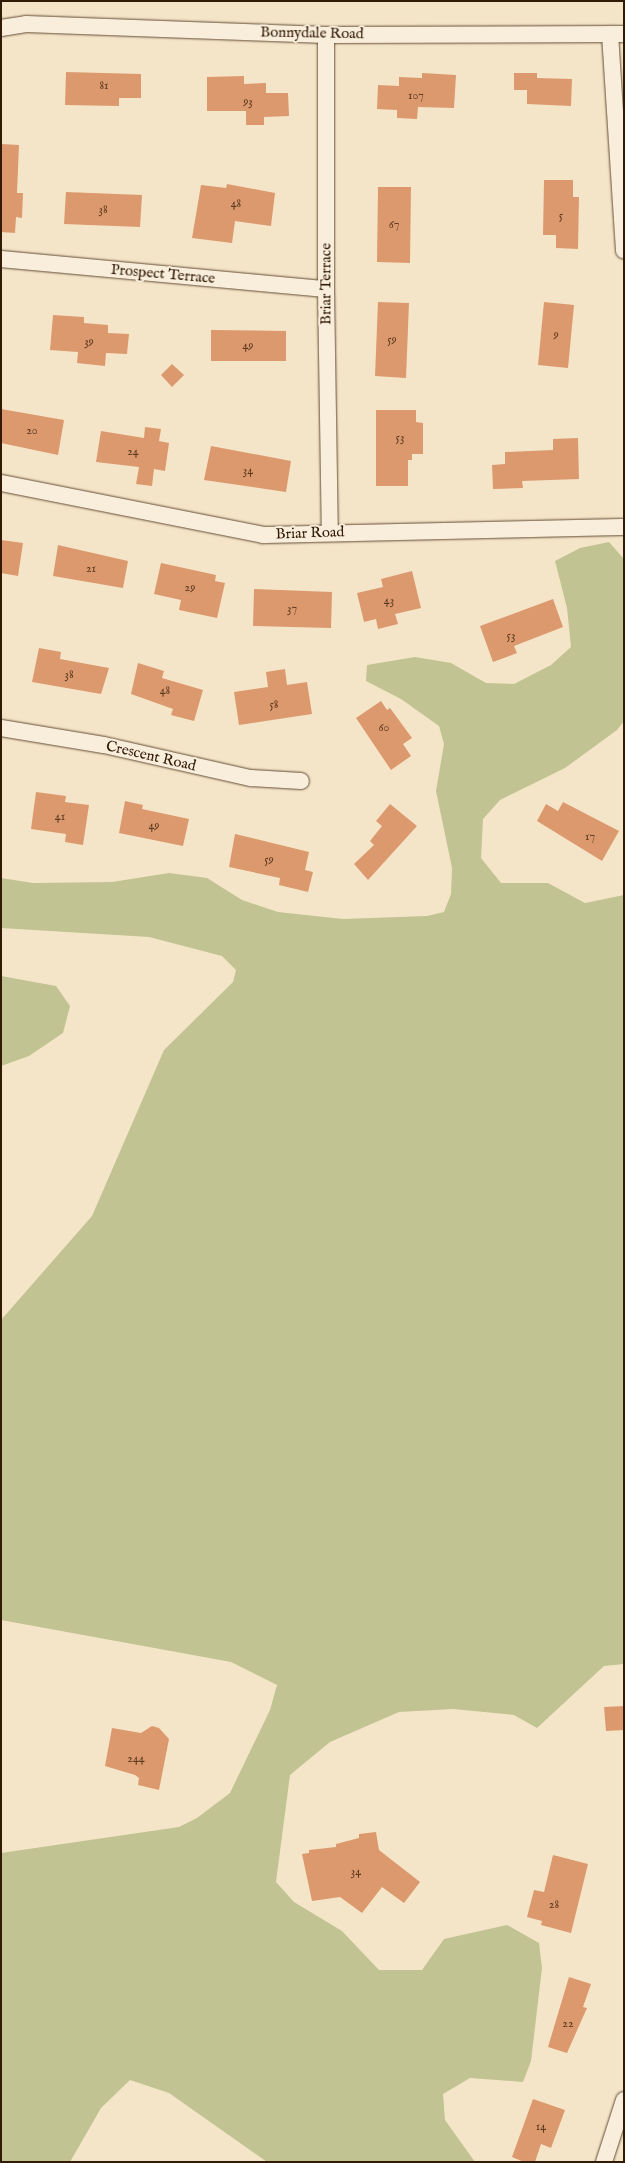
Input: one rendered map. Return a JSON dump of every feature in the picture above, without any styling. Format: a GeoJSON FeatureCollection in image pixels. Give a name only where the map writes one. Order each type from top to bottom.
{"type":"FeatureCollection","features":[{"type":"Feature","properties":{"kind":"street","name":"Bonnydale Road"},"geometry":{"type":"LineString","coordinates":[[1,28],[26,24],[326,35],[617,34]]}},
{"type":"Feature","properties":{"kind":"street"},"geometry":{"type":"LineString","coordinates":[[617,34],[624,251]]}},
{"type":"Feature","properties":{"kind":"street","name":"Briar Terrace"},"geometry":{"type":"LineString","coordinates":[[326,35],[326,289],[330,532]]}},
{"type":"Feature","properties":{"kind":"street","name":"Prospect Terrace"},"geometry":{"type":"LineString","coordinates":[[1,259],[326,289]]}},
{"type":"Feature","properties":{"kind":"street","name":"Briar Road"},"geometry":{"type":"LineString","coordinates":[[1,483],[263,535],[330,532],[624,527]]}},
{"type":"Feature","properties":{"kind":"street","name":"Crescent Road"},"geometry":{"type":"LineString","coordinates":[[1,728],[104,745],[250,778],[301,781]]}},
{"type":"Feature","properties":{"kind":"street"},"geometry":{"type":"LineString","coordinates":[[604,2162],[624,2100]]}},
{"type":"Feature","properties":{"kind":"green space"},"geometry":{"type":"Polygon","coordinates":[[[609,542],[624,559],[624,721],[617,730],[565,768],[500,800],[483,819],[481,858],[501,883],[548,883],[585,903],[624,895],[624,1664],[604,1666],[537,1728],[514,1715],[453,1709],[399,1712],[330,1742],[290,1775],[276,1882],[294,1902],[342,1931],[379,1970],[422,1970],[444,1939],[507,1925],[539,1943],[542,1968],[531,2061],[523,2082],[470,2078],[443,2094],[445,2120],[475,2162],[267,2162],[169,2093],[130,2080],[101,2108],[70,2162],[1,2162],[1,1853],[179,1827],[197,1818],[230,1793],[270,1710],[277,1685],[231,1662],[1,1620],[1,1320],[92,1216],[164,1050],[233,982],[236,970],[222,956],[149,937],[1,928],[1,878],[33,883],[112,882],[169,873],[207,878],[242,900],[278,912],[343,919],[427,916],[444,912],[451,894],[452,868],[436,791],[444,744],[439,726],[401,699],[366,681],[367,665],[415,657],[451,663],[486,683],[514,684],[551,665],[571,647],[567,608],[555,561],[580,548],[609,542]]]}},
{"type":"Feature","properties":{"kind":"green space"},"geometry":{"type":"Polygon","coordinates":[[[1,976],[56,986],[70,1006],[63,1033],[29,1056],[1,1066],[1,976]]]}},
{"type":"Feature","properties":{"kind":"building"},"geometry":{"type":"Polygon","coordinates":[[[66,72],[141,74],[141,98],[119,98],[119,106],[65,105],[66,72]]]}},
{"type":"Feature","properties":{"kind":"building"},"geometry":{"type":"Polygon","coordinates":[[[422,73],[456,75],[454,108],[418,107],[417,119],[397,118],[397,110],[377,109],[378,85],[399,86],[399,77],[422,78],[422,73]]]}},
{"type":"Feature","properties":{"kind":"building"},"geometry":{"type":"Polygon","coordinates":[[[514,73],[537,73],[537,78],[572,79],[571,106],[527,104],[527,90],[514,90],[514,73]]]}},
{"type":"Feature","properties":{"kind":"building"},"geometry":{"type":"Polygon","coordinates":[[[244,76],[244,84],[266,83],[266,93],[288,93],[289,116],[264,117],[264,125],[246,125],[246,111],[207,111],[207,77],[244,76]]]}},
{"type":"Feature","properties":{"kind":"building"},"geometry":{"type":"Polygon","coordinates":[[[1,144],[19,145],[17,193],[23,193],[22,218],[16,217],[15,233],[1,232],[1,144]]]}},
{"type":"Feature","properties":{"kind":"building"},"geometry":{"type":"Polygon","coordinates":[[[544,180],[573,180],[573,197],[579,197],[578,249],[556,248],[556,235],[543,235],[544,180]]]}},
{"type":"Feature","properties":{"kind":"building"},"geometry":{"type":"Polygon","coordinates":[[[227,184],[275,193],[271,226],[235,221],[232,243],[192,238],[201,185],[226,188],[227,184]]]}},
{"type":"Feature","properties":{"kind":"building"},"geometry":{"type":"Polygon","coordinates":[[[378,187],[411,187],[410,263],[377,262],[378,187]]]}},
{"type":"Feature","properties":{"kind":"building"},"geometry":{"type":"Polygon","coordinates":[[[66,192],[142,195],[140,227],[64,224],[66,192]]]}},
{"type":"Feature","properties":{"kind":"building"},"geometry":{"type":"Polygon","coordinates":[[[378,302],[409,303],[406,378],[375,376],[378,302]]]}},
{"type":"Feature","properties":{"kind":"building"},"geometry":{"type":"Polygon","coordinates":[[[544,302],[574,305],[568,368],[538,365],[544,302]]]}},
{"type":"Feature","properties":{"kind":"building"},"geometry":{"type":"Polygon","coordinates":[[[53,315],[84,317],[84,323],[108,325],[108,333],[129,334],[127,354],[106,353],[105,366],[77,363],[78,352],[50,350],[53,315]]]}},
{"type":"Feature","properties":{"kind":"building"},"geometry":{"type":"Polygon","coordinates":[[[211,330],[286,331],[286,361],[211,361],[211,330]]]}},
{"type":"Feature","properties":{"kind":"building"},"geometry":{"type":"Polygon","coordinates":[[[172,364],[184,375],[172,387],[161,375],[172,364]]]}},
{"type":"Feature","properties":{"kind":"building"},"geometry":{"type":"Polygon","coordinates":[[[1,409],[64,420],[58,455],[1,443],[1,409]]]}},
{"type":"Feature","properties":{"kind":"building"},"geometry":{"type":"Polygon","coordinates":[[[376,410],[416,410],[416,422],[423,423],[423,454],[412,454],[412,460],[408,460],[408,486],[376,486],[376,410]]]}},
{"type":"Feature","properties":{"kind":"building"},"geometry":{"type":"Polygon","coordinates":[[[145,427],[161,429],[159,441],[169,443],[165,471],[154,469],[152,486],[136,484],[139,467],[96,462],[101,431],[144,438],[145,427]]]}},
{"type":"Feature","properties":{"kind":"building"},"geometry":{"type":"Polygon","coordinates":[[[578,438],[579,479],[522,481],[523,488],[493,489],[492,465],[505,464],[505,452],[553,450],[553,439],[578,438]]]}},
{"type":"Feature","properties":{"kind":"building"},"geometry":{"type":"Polygon","coordinates":[[[211,446],[291,461],[286,492],[204,480],[211,446]]]}},
{"type":"Feature","properties":{"kind":"building"},"geometry":{"type":"Polygon","coordinates":[[[1,540],[23,543],[18,576],[1,573],[1,540]]]}},
{"type":"Feature","properties":{"kind":"building"},"geometry":{"type":"Polygon","coordinates":[[[58,545],[128,561],[123,588],[53,576],[58,545]]]}},
{"type":"Feature","properties":{"kind":"building"},"geometry":{"type":"Polygon","coordinates":[[[161,563],[216,575],[215,581],[225,583],[217,618],[179,610],[181,600],[154,594],[161,563]]]}},
{"type":"Feature","properties":{"kind":"building"},"geometry":{"type":"Polygon","coordinates":[[[412,571],[421,608],[395,614],[398,624],[378,629],[376,619],[364,622],[357,593],[383,587],[381,579],[412,571]]]}},
{"type":"Feature","properties":{"kind":"building"},"geometry":{"type":"Polygon","coordinates":[[[254,589],[332,592],[331,628],[253,626],[254,589]]]}},
{"type":"Feature","properties":{"kind":"building"},"geometry":{"type":"Polygon","coordinates":[[[553,599],[563,627],[514,646],[517,653],[493,662],[480,626],[553,599]]]}},
{"type":"Feature","properties":{"kind":"building"},"geometry":{"type":"Polygon","coordinates":[[[39,648],[61,652],[60,659],[109,668],[101,694],[32,682],[39,648]]]}},
{"type":"Feature","properties":{"kind":"building"},"geometry":{"type":"Polygon","coordinates":[[[138,663],[164,671],[162,678],[203,690],[194,721],[171,715],[173,709],[131,694],[138,663]]]}},
{"type":"Feature","properties":{"kind":"building"},"geometry":{"type":"Polygon","coordinates":[[[285,669],[287,685],[307,682],[312,714],[239,725],[234,692],[268,687],[266,672],[285,669]]]}},
{"type":"Feature","properties":{"kind":"building"},"geometry":{"type":"Polygon","coordinates":[[[381,701],[387,710],[390,708],[412,738],[403,744],[411,756],[391,770],[356,718],[381,701]]]}},
{"type":"Feature","properties":{"kind":"building"},"geometry":{"type":"Polygon","coordinates":[[[36,792],[66,796],[65,802],[89,805],[83,845],[65,842],[66,834],[31,829],[36,792]]]}},
{"type":"Feature","properties":{"kind":"building"},"geometry":{"type":"Polygon","coordinates":[[[125,801],[143,805],[142,809],[189,819],[183,846],[119,833],[125,801]]]}},
{"type":"Feature","properties":{"kind":"building"},"geometry":{"type":"Polygon","coordinates":[[[563,802],[619,831],[602,861],[537,821],[546,804],[558,811],[563,802]]]}},
{"type":"Feature","properties":{"kind":"building"},"geometry":{"type":"Polygon","coordinates":[[[390,804],[417,826],[368,880],[354,864],[374,845],[370,841],[382,826],[376,821],[390,804]]]}},
{"type":"Feature","properties":{"kind":"building"},"geometry":{"type":"Polygon","coordinates":[[[235,834],[309,852],[305,870],[313,872],[308,892],[279,885],[280,878],[229,867],[235,834]]]}},
{"type":"Feature","properties":{"kind":"building"},"geometry":{"type":"Polygon","coordinates":[[[624,1706],[624,1730],[606,1731],[604,1707],[624,1706]]]}},
{"type":"Feature","properties":{"kind":"building"},"geometry":{"type":"Polygon","coordinates":[[[152,1726],[159,1728],[169,1739],[159,1790],[138,1785],[139,1778],[135,1775],[105,1766],[112,1728],[141,1733],[152,1726]]]}},
{"type":"Feature","properties":{"kind":"building"},"geometry":{"type":"Polygon","coordinates":[[[376,1832],[379,1850],[420,1882],[404,1903],[382,1887],[362,1913],[340,1897],[312,1901],[302,1854],[309,1853],[309,1850],[336,1847],[336,1844],[359,1838],[359,1834],[376,1832]]]}},
{"type":"Feature","properties":{"kind":"building"},"geometry":{"type":"Polygon","coordinates":[[[553,1855],[588,1864],[571,1933],[541,1925],[542,1921],[527,1917],[534,1890],[544,1892],[553,1855]]]}},
{"type":"Feature","properties":{"kind":"building"},"geometry":{"type":"Polygon","coordinates":[[[569,1977],[591,1984],[583,2007],[587,2008],[567,2053],[548,2047],[569,1977]]]}},
{"type":"Feature","properties":{"kind":"building"},"geometry":{"type":"Polygon","coordinates":[[[533,2099],[565,2110],[551,2148],[541,2144],[535,2162],[524,2162],[512,2157],[533,2099]]]}}]}
